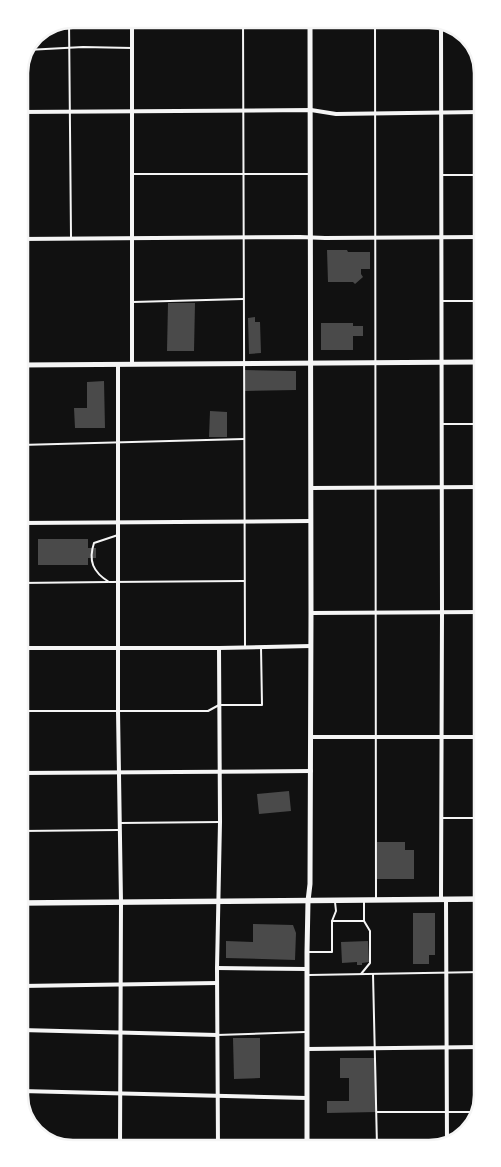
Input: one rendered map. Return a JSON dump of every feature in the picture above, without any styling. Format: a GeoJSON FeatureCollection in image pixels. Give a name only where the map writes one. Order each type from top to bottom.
{"type":"FeatureCollection","features":[{"type":"Feature","properties":{"kind":"main road"},"geometry":{"type":"LineString","coordinates":[[28,903],[474,898]]}},
{"type":"Feature","properties":{"kind":"street"},"geometry":{"type":"LineString","coordinates":[[132,28],[132,364]]}},
{"type":"Feature","properties":{"kind":"street"},"geometry":{"type":"LineString","coordinates":[[307,1140],[307,952],[310,884],[311,770],[310,28]]}},
{"type":"Feature","properties":{"kind":"street"},"geometry":{"type":"LineString","coordinates":[[441,29],[441,818],[446,973],[447,1136]]}},
{"type":"Feature","properties":{"kind":"street"},"geometry":{"type":"LineString","coordinates":[[28,112],[311,110],[336,114],[474,112]]}},
{"type":"Feature","properties":{"kind":"street"},"geometry":{"type":"LineString","coordinates":[[28,238],[474,237]]}},
{"type":"Feature","properties":{"kind":"street"},"geometry":{"type":"LineString","coordinates":[[28,365],[474,362]]}},
{"type":"Feature","properties":{"kind":"street"},"geometry":{"type":"LineString","coordinates":[[118,365],[120,1139]]}},
{"type":"Feature","properties":{"kind":"street"},"geometry":{"type":"LineString","coordinates":[[311,488],[474,487]]}},
{"type":"Feature","properties":{"kind":"street"},"geometry":{"type":"LineString","coordinates":[[28,524],[311,522]]}},
{"type":"Feature","properties":{"kind":"street"},"geometry":{"type":"LineString","coordinates":[[311,613],[474,612]]}},
{"type":"Feature","properties":{"kind":"street"},"geometry":{"type":"LineString","coordinates":[[28,648],[311,646]]}},
{"type":"Feature","properties":{"kind":"street"},"geometry":{"type":"LineString","coordinates":[[218,1139],[219,648]]}},
{"type":"Feature","properties":{"kind":"street"},"geometry":{"type":"LineString","coordinates":[[311,737],[474,737]]}},
{"type":"Feature","properties":{"kind":"street"},"geometry":{"type":"LineString","coordinates":[[28,773],[311,770]]}},
{"type":"Feature","properties":{"kind":"street"},"geometry":{"type":"LineString","coordinates":[[217,968],[307,972]]}},
{"type":"Feature","properties":{"kind":"street"},"geometry":{"type":"LineString","coordinates":[[28,986],[217,983]]}},
{"type":"Feature","properties":{"kind":"street"},"geometry":{"type":"LineString","coordinates":[[28,1030],[217,1035]]}},
{"type":"Feature","properties":{"kind":"street"},"geometry":{"type":"LineString","coordinates":[[307,1049],[474,1047]]}},
{"type":"Feature","properties":{"kind":"street"},"geometry":{"type":"LineString","coordinates":[[28,1091],[307,1098]]}},
{"type":"Feature","properties":{"kind":"lane"},"geometry":{"type":"LineString","coordinates":[[70,28],[71,238]]}},
{"type":"Feature","properties":{"kind":"lane"},"geometry":{"type":"LineString","coordinates":[[243,28],[245,647]]}},
{"type":"Feature","properties":{"kind":"lane"},"geometry":{"type":"LineString","coordinates":[[375,28],[376,900]]}},
{"type":"Feature","properties":{"kind":"lane"},"geometry":{"type":"LineString","coordinates":[[34,50],[132,48]]}},
{"type":"Feature","properties":{"kind":"lane"},"geometry":{"type":"LineString","coordinates":[[132,174],[311,174]]}},
{"type":"Feature","properties":{"kind":"lane"},"geometry":{"type":"LineString","coordinates":[[442,175],[474,175]]}},
{"type":"Feature","properties":{"kind":"lane"},"geometry":{"type":"LineString","coordinates":[[132,302],[243,300]]}},
{"type":"Feature","properties":{"kind":"lane"},"geometry":{"type":"LineString","coordinates":[[442,301],[474,301]]}},
{"type":"Feature","properties":{"kind":"lane"},"geometry":{"type":"LineString","coordinates":[[442,424],[474,424]]}},
{"type":"Feature","properties":{"kind":"lane"},"geometry":{"type":"LineString","coordinates":[[28,446],[244,439]]}},
{"type":"Feature","properties":{"kind":"lane"},"geometry":{"type":"LineString","coordinates":[[109,582],[96,573],[93,567],[92,550],[94,543],[118,535]]}},
{"type":"Feature","properties":{"kind":"lane"},"geometry":{"type":"LineString","coordinates":[[28,583],[245,581]]}},
{"type":"Feature","properties":{"kind":"lane"},"geometry":{"type":"LineString","coordinates":[[28,710],[208,711],[219,705],[262,705],[261,647]]}},
{"type":"Feature","properties":{"kind":"lane"},"geometry":{"type":"LineString","coordinates":[[441,818],[474,818]]}},
{"type":"Feature","properties":{"kind":"lane"},"geometry":{"type":"LineString","coordinates":[[120,823],[220,822]]}},
{"type":"Feature","properties":{"kind":"lane"},"geometry":{"type":"LineString","coordinates":[[28,831],[120,830]]}},
{"type":"Feature","properties":{"kind":"lane"},"geometry":{"type":"LineString","coordinates":[[307,952],[332,952],[332,921],[336,911],[335,900]]}},
{"type":"Feature","properties":{"kind":"lane"},"geometry":{"type":"LineString","coordinates":[[361,974],[370,963],[370,931],[364,921],[364,900]]}},
{"type":"Feature","properties":{"kind":"lane"},"geometry":{"type":"LineString","coordinates":[[332,921],[364,921]]}},
{"type":"Feature","properties":{"kind":"lane"},"geometry":{"type":"LineString","coordinates":[[307,972],[361,974],[474,972]]}},
{"type":"Feature","properties":{"kind":"lane"},"geometry":{"type":"LineString","coordinates":[[373,974],[377,1140]]}},
{"type":"Feature","properties":{"kind":"lane"},"geometry":{"type":"LineString","coordinates":[[217,1035],[307,1032]]}},
{"type":"Feature","properties":{"kind":"lane"},"geometry":{"type":"LineString","coordinates":[[377,1112],[470,1112]]}},
{"type":"Feature","properties":{"kind":"building"},"geometry":{"type":"Polygon","coordinates":[[[327,250],[370,252],[370,269],[361,269],[363,277],[355,284],[353,282],[328,282],[327,250]]]}},
{"type":"Feature","properties":{"kind":"building"},"geometry":{"type":"Polygon","coordinates":[[[168,303],[195,303],[194,351],[167,351],[168,303]]]}},
{"type":"Feature","properties":{"kind":"building"},"geometry":{"type":"Polygon","coordinates":[[[255,317],[255,322],[260,322],[261,353],[249,354],[248,318],[255,317]]]}},
{"type":"Feature","properties":{"kind":"building"},"geometry":{"type":"Polygon","coordinates":[[[321,323],[353,323],[353,326],[363,326],[363,336],[353,336],[353,350],[321,350],[321,323]]]}},
{"type":"Feature","properties":{"kind":"building"},"geometry":{"type":"Polygon","coordinates":[[[244,370],[296,371],[296,390],[244,391],[244,370]]]}},
{"type":"Feature","properties":{"kind":"building"},"geometry":{"type":"Polygon","coordinates":[[[104,381],[105,428],[75,428],[74,408],[87,408],[87,382],[104,381]]]}},
{"type":"Feature","properties":{"kind":"building"},"geometry":{"type":"Polygon","coordinates":[[[210,411],[227,412],[227,437],[209,437],[210,411]]]}},
{"type":"Feature","properties":{"kind":"building"},"geometry":{"type":"Polygon","coordinates":[[[38,539],[88,539],[88,548],[96,548],[96,558],[88,558],[88,565],[38,565],[38,539]]]}},
{"type":"Feature","properties":{"kind":"building"},"geometry":{"type":"Polygon","coordinates":[[[289,791],[291,811],[259,814],[257,794],[289,791]]]}},
{"type":"Feature","properties":{"kind":"building"},"geometry":{"type":"Polygon","coordinates":[[[377,842],[405,842],[405,850],[414,850],[414,879],[377,879],[377,842]]]}},
{"type":"Feature","properties":{"kind":"building"},"geometry":{"type":"Polygon","coordinates":[[[413,913],[435,913],[435,955],[429,955],[429,964],[413,964],[413,913]]]}},
{"type":"Feature","properties":{"kind":"building"},"geometry":{"type":"Polygon","coordinates":[[[253,924],[293,925],[296,933],[295,960],[226,958],[226,941],[253,942],[253,924]]]}},
{"type":"Feature","properties":{"kind":"building"},"geometry":{"type":"Polygon","coordinates":[[[368,941],[369,962],[362,963],[362,965],[357,965],[357,962],[342,963],[341,942],[368,941]]]}},
{"type":"Feature","properties":{"kind":"building"},"geometry":{"type":"Polygon","coordinates":[[[233,1038],[260,1038],[260,1078],[234,1079],[233,1038]]]}},
{"type":"Feature","properties":{"kind":"building"},"geometry":{"type":"Polygon","coordinates":[[[340,1058],[376,1058],[377,1112],[327,1113],[327,1101],[349,1101],[349,1078],[340,1078],[340,1058]]]}}]}
